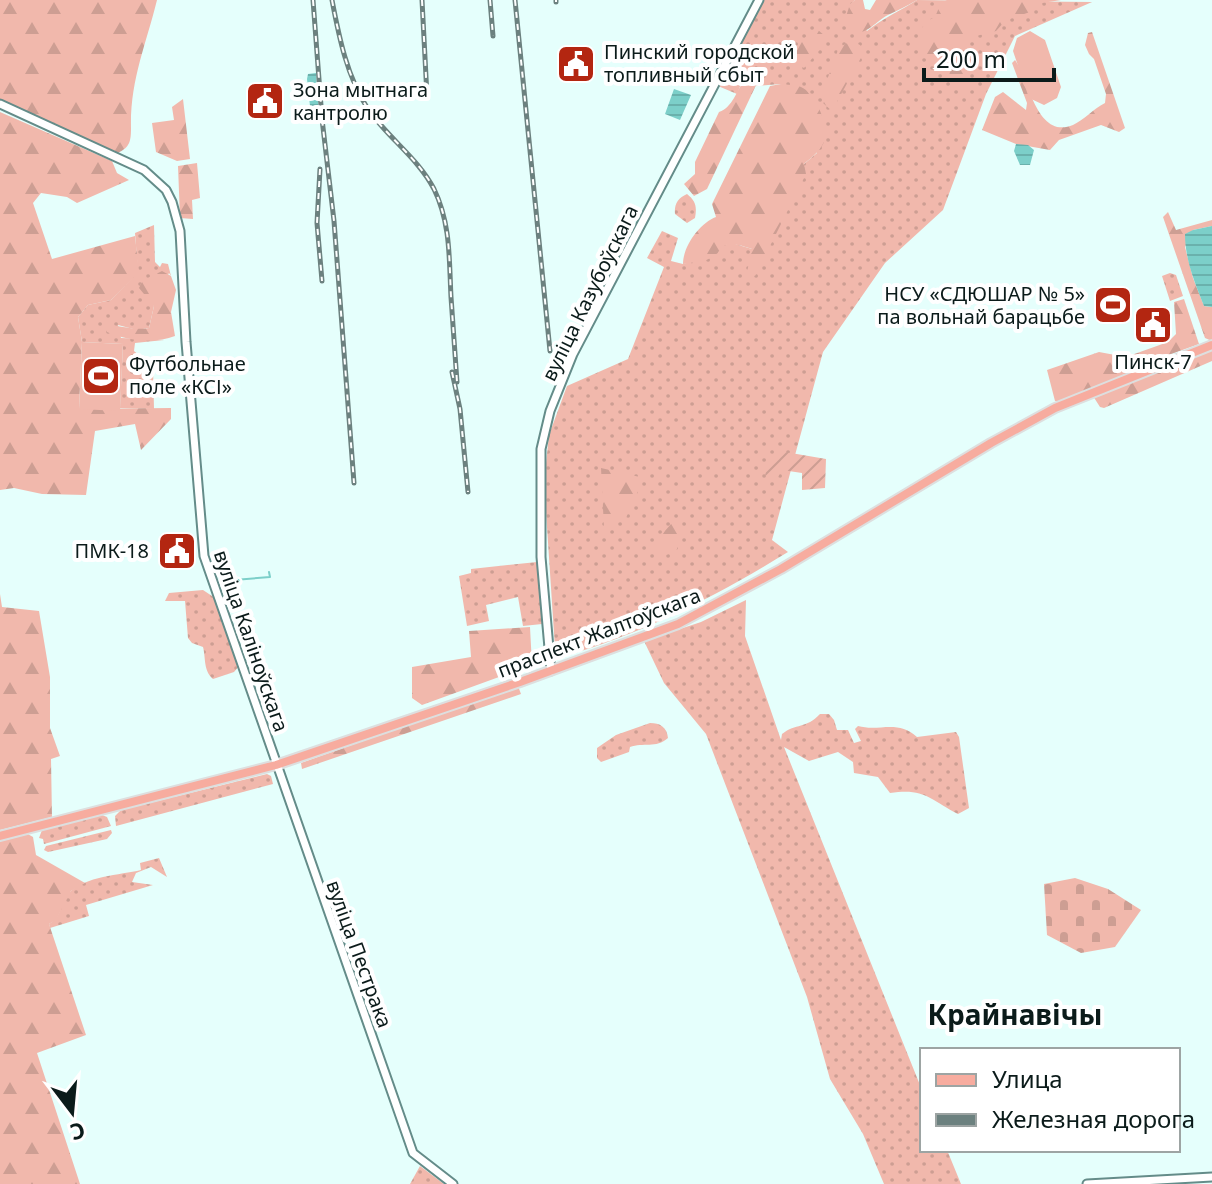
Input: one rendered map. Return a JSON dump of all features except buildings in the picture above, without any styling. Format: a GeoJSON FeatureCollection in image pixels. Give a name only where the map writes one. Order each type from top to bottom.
{"type":"FeatureCollection","features":[{"type":"Feature","properties":{"kind":"main road","name":"праспект Жалтоўскага"},"geometry":{"type":"LineString","coordinates":[[0,836],[276,765],[551,671],[695,616],[1055,408],[1212,345]]}},
{"type":"Feature","properties":{"kind":"street","name":"вуліца Казубоўскага"},"geometry":{"type":"LineString","coordinates":[[551,671],[541,557],[540,476],[541,449],[550,411],[580,342],[759,0]]}},
{"type":"Feature","properties":{"kind":"street","name":"вуліца Каліноўскага"},"geometry":{"type":"LineString","coordinates":[[0,104],[144,170],[163,186],[172,202],[180,231],[180,268],[202,546],[213,587],[276,765]]}},
{"type":"Feature","properties":{"kind":"street","name":"вуліца Пестрака"},"geometry":{"type":"LineString","coordinates":[[276,765],[413,1153],[453,1184]]}},
{"type":"Feature","properties":{"kind":"street"},"geometry":{"type":"LineString","coordinates":[[1087,1184],[1212,1177]]}},
{"type":"Feature","properties":{"kind":"green space"},"geometry":{"type":"Polygon","coordinates":[[[0,0],[157,0],[136,78],[131,137],[125,148],[118,153],[111,151],[0,102],[0,0]]]}},
{"type":"Feature","properties":{"kind":"green space"},"geometry":{"type":"Polygon","coordinates":[[[762,0],[855,0],[850,5],[867,31],[917,0],[1092,2],[1015,36],[986,94],[943,210],[885,263],[823,352],[772,540],[788,552],[735,583],[651,625],[564,656],[555,648],[544,482],[549,435],[567,386],[628,359],[664,267],[647,258],[662,231],[678,238],[671,261],[683,264],[712,256],[722,245],[732,243],[752,249],[804,164],[817,153],[781,84],[756,86],[758,81],[741,84],[737,94],[718,86],[762,0]]]}},
{"type":"Feature","properties":{"kind":"green space"},"geometry":{"type":"Polygon","coordinates":[[[863,0],[865,9],[870,10],[876,0],[917,0],[855,33],[848,32],[844,23],[850,4],[863,0]]]}},
{"type":"Feature","properties":{"kind":"green space"},"geometry":{"type":"Polygon","coordinates":[[[947,0],[1061,0],[1042,3],[1030,12],[1006,20],[996,31],[962,43],[957,52],[973,86],[970,90],[955,83],[945,66],[920,53],[918,43],[921,29],[935,17],[941,3],[947,0]]]}},
{"type":"Feature","properties":{"kind":"green space"},"geometry":{"type":"Polygon","coordinates":[[[818,30],[825,36],[822,47],[804,68],[795,63],[796,52],[808,35],[818,30]]]}},
{"type":"Feature","properties":{"kind":"green space"},"geometry":{"type":"Polygon","coordinates":[[[1030,31],[1045,40],[1061,87],[1057,98],[1044,105],[1029,98],[1013,51],[1017,38],[1030,31]]]}},
{"type":"Feature","properties":{"kind":"green space"},"geometry":{"type":"Polygon","coordinates":[[[1092,32],[1125,128],[1119,132],[1101,125],[1059,140],[1050,150],[1016,144],[982,130],[995,97],[1003,92],[1026,110],[1027,103],[1012,63],[1015,60],[1035,105],[1050,124],[1060,127],[1073,125],[1105,103],[1106,94],[1094,59],[1085,45],[1088,33],[1092,32]]]}},
{"type":"Feature","properties":{"kind":"green space"},"geometry":{"type":"Polygon","coordinates":[[[851,41],[860,45],[863,54],[832,111],[823,103],[824,88],[838,48],[851,41]]]}},
{"type":"Feature","properties":{"kind":"green space"},"geometry":{"type":"Polygon","coordinates":[[[744,81],[758,81],[707,189],[694,196],[684,184],[695,174],[695,162],[719,112],[728,106],[744,81]]]}},
{"type":"Feature","properties":{"kind":"green space"},"geometry":{"type":"Polygon","coordinates":[[[781,84],[806,90],[816,102],[826,133],[824,143],[804,164],[806,174],[755,276],[747,272],[752,249],[740,245],[727,244],[704,261],[683,264],[694,236],[704,224],[716,217],[712,204],[770,86],[781,84]]]}},
{"type":"Feature","properties":{"kind":"green space"},"geometry":{"type":"Polygon","coordinates":[[[183,99],[190,159],[177,161],[156,152],[152,123],[174,120],[172,107],[183,99]]]}},
{"type":"Feature","properties":{"kind":"green space"},"geometry":{"type":"Polygon","coordinates":[[[0,112],[112,161],[117,173],[129,180],[77,203],[67,197],[41,193],[33,203],[52,259],[135,236],[139,272],[111,300],[88,305],[78,317],[82,342],[79,409],[171,408],[171,419],[141,450],[135,424],[95,431],[86,495],[42,494],[14,488],[0,490],[0,112]]]}},
{"type":"Feature","properties":{"kind":"green space"},"geometry":{"type":"Polygon","coordinates":[[[197,163],[200,198],[192,200],[193,219],[180,218],[178,166],[197,163]]]}},
{"type":"Feature","properties":{"kind":"green space"},"geometry":{"type":"Polygon","coordinates":[[[687,194],[694,202],[696,211],[695,218],[687,223],[675,214],[675,210],[677,202],[687,194]]]}},
{"type":"Feature","properties":{"kind":"green space"},"geometry":{"type":"Polygon","coordinates":[[[1168,212],[1176,230],[1212,220],[1212,226],[1193,230],[1185,247],[1204,306],[1212,307],[1212,341],[1205,338],[1163,217],[1168,212]]]}},
{"type":"Feature","properties":{"kind":"green space"},"geometry":{"type":"Polygon","coordinates":[[[154,225],[155,262],[160,267],[162,263],[168,264],[171,276],[169,273],[153,301],[149,328],[137,330],[118,325],[121,338],[164,340],[135,343],[134,351],[140,356],[141,367],[153,367],[154,409],[120,408],[123,344],[82,342],[78,317],[88,305],[111,300],[138,272],[135,233],[154,225]]]}},
{"type":"Feature","properties":{"kind":"green space"},"geometry":{"type":"Polygon","coordinates":[[[162,271],[171,276],[176,290],[171,312],[175,336],[141,340],[107,332],[105,325],[149,328],[154,306],[139,288],[142,281],[162,271]]]}},
{"type":"Feature","properties":{"kind":"green space"},"geometry":{"type":"Polygon","coordinates":[[[1170,273],[1176,275],[1183,296],[1170,301],[1162,276],[1170,273]]]}},
{"type":"Feature","properties":{"kind":"green space"},"geometry":{"type":"Polygon","coordinates":[[[1184,299],[1199,344],[1160,358],[1063,402],[1055,401],[1047,370],[1099,352],[1126,357],[1168,342],[1176,334],[1174,302],[1184,299]]]}},
{"type":"Feature","properties":{"kind":"green space","name":"Футбольнае поле «КСІ»"},"geometry":{"type":"Polygon","coordinates":[[[82,342],[123,344],[120,411],[79,409],[82,342]]]}},
{"type":"Feature","properties":{"kind":"green space"},"geometry":{"type":"Polygon","coordinates":[[[1212,348],[1212,361],[1104,408],[1093,396],[1212,348]]]}},
{"type":"Feature","properties":{"kind":"green space"},"geometry":{"type":"Polygon","coordinates":[[[785,452],[826,459],[825,488],[802,490],[802,473],[782,470],[778,477],[765,476],[770,454],[782,456],[785,452]]]}},
{"type":"Feature","properties":{"kind":"green space"},"geometry":{"type":"Polygon","coordinates":[[[601,468],[644,478],[625,520],[604,528],[601,468]]]}},
{"type":"Feature","properties":{"kind":"green space"},"geometry":{"type":"Polygon","coordinates":[[[672,523],[683,528],[676,551],[663,556],[657,554],[655,542],[672,523]]]}},
{"type":"Feature","properties":{"kind":"green space"},"geometry":{"type":"Polygon","coordinates":[[[537,562],[542,624],[523,626],[518,597],[486,605],[489,621],[467,626],[459,576],[471,573],[471,569],[537,562]]]}},
{"type":"Feature","properties":{"kind":"green space"},"geometry":{"type":"Polygon","coordinates":[[[203,590],[215,598],[239,666],[234,672],[213,679],[206,668],[203,647],[188,638],[185,601],[165,601],[169,593],[203,590]]]}},
{"type":"Feature","properties":{"kind":"green space"},"geometry":{"type":"Polygon","coordinates":[[[0,594],[2,607],[39,611],[50,677],[50,728],[60,756],[51,759],[52,817],[0,830],[0,594]]]}},
{"type":"Feature","properties":{"kind":"green space"},"geometry":{"type":"Polygon","coordinates":[[[746,600],[745,636],[781,740],[782,734],[810,722],[820,714],[829,714],[837,730],[848,730],[854,743],[861,741],[855,729],[858,726],[896,727],[917,737],[956,732],[959,737],[969,808],[958,814],[919,793],[890,793],[878,777],[854,773],[853,762],[838,752],[809,761],[784,747],[920,1085],[920,1152],[948,1152],[961,1184],[884,1184],[863,1134],[830,1079],[807,997],[706,734],[664,683],[644,641],[701,622],[746,600]]]}},
{"type":"Feature","properties":{"kind":"green space"},"geometry":{"type":"Polygon","coordinates":[[[530,627],[532,665],[422,705],[412,698],[412,667],[471,657],[469,631],[530,627]]]}},
{"type":"Feature","properties":{"kind":"green space"},"geometry":{"type":"Polygon","coordinates":[[[518,686],[521,694],[302,769],[301,763],[518,686]]]}},
{"type":"Feature","properties":{"kind":"green space"},"geometry":{"type":"Polygon","coordinates":[[[650,723],[662,726],[668,738],[659,743],[630,747],[629,752],[601,762],[597,758],[597,748],[616,735],[650,723]]]}},
{"type":"Feature","properties":{"kind":"green space"},"geometry":{"type":"Polygon","coordinates":[[[267,774],[271,776],[273,784],[116,826],[115,816],[121,810],[267,774]]]}},
{"type":"Feature","properties":{"kind":"green space"},"geometry":{"type":"Polygon","coordinates":[[[102,815],[107,817],[111,826],[44,844],[43,839],[39,838],[42,830],[102,815]]]}},
{"type":"Feature","properties":{"kind":"green space"},"geometry":{"type":"Polygon","coordinates":[[[111,830],[107,839],[48,852],[44,850],[46,846],[111,830]]]}},
{"type":"Feature","properties":{"kind":"green space"},"geometry":{"type":"Polygon","coordinates":[[[26,833],[33,837],[36,855],[85,883],[71,891],[56,920],[49,924],[86,1035],[37,1053],[80,1184],[0,1184],[0,840],[26,833]]]}},
{"type":"Feature","properties":{"kind":"green space"},"geometry":{"type":"Polygon","coordinates":[[[159,858],[167,877],[151,867],[136,873],[132,882],[153,885],[86,905],[89,916],[50,928],[49,924],[56,918],[66,897],[76,887],[93,880],[141,870],[140,863],[159,858]]]}},
{"type":"Feature","properties":{"kind":"green space"},"geometry":{"type":"Polygon","coordinates":[[[1075,878],[1108,889],[1141,910],[1115,947],[1081,953],[1047,935],[1044,884],[1075,878]]]}},
{"type":"Feature","properties":{"kind":"green space"},"geometry":{"type":"Polygon","coordinates":[[[420,1166],[444,1184],[410,1184],[420,1166]]]}},
{"type":"Feature","properties":{"kind":"water"},"geometry":{"type":"Polygon","coordinates":[[[316,73],[319,114],[311,115],[307,79],[308,74],[316,73]]]}},
{"type":"Feature","properties":{"kind":"water"},"geometry":{"type":"Polygon","coordinates":[[[674,89],[691,95],[680,120],[665,114],[674,89]]]}},
{"type":"Feature","properties":{"kind":"water"},"geometry":{"type":"Polygon","coordinates":[[[1016,144],[1028,145],[1034,150],[1030,165],[1020,165],[1014,151],[1016,144]]]}},
{"type":"Feature","properties":{"kind":"water"},"geometry":{"type":"Polygon","coordinates":[[[1212,226],[1212,307],[1204,306],[1197,289],[1185,234],[1212,226]]]}},
{"type":"Feature","properties":{"kind":"waterway"},"geometry":{"type":"LineString","coordinates":[[221,581],[270,577],[269,572]]}},
{"type":"Feature","properties":{"kind":"railway"},"geometry":{"type":"LineString","coordinates":[[313,0],[354,483]]}},
{"type":"Feature","properties":{"kind":"railway"},"geometry":{"type":"LineString","coordinates":[[332,0],[354,84],[368,109],[420,168],[440,202],[448,242],[457,382]]}},
{"type":"Feature","properties":{"kind":"railway"},"geometry":{"type":"LineString","coordinates":[[422,0],[427,96]]}},
{"type":"Feature","properties":{"kind":"railway"},"geometry":{"type":"LineString","coordinates":[[490,0],[493,36]]}},
{"type":"Feature","properties":{"kind":"railway"},"geometry":{"type":"LineString","coordinates":[[515,0],[550,351]]}},
{"type":"Feature","properties":{"kind":"railway"},"geometry":{"type":"LineString","coordinates":[[320,169],[317,223],[322,281]]}},
{"type":"Feature","properties":{"kind":"railway"},"geometry":{"type":"LineString","coordinates":[[452,372],[460,409],[468,492]]}},
{"type":"Feature","properties":{"kind":"place","name":"Пинский городской топливный сбыт"},"geometry":{"type":"Point","coordinates":[576,64]}},
{"type":"Feature","properties":{"kind":"place","name":"Зона мытнага кантролю"},"geometry":{"type":"Point","coordinates":[265,101]}},
{"type":"Feature","properties":{"kind":"place","name":"НСУ «СДЮШАР № 5» па вольнай барацьбе"},"geometry":{"type":"Point","coordinates":[1113,305]}},
{"type":"Feature","properties":{"kind":"place","name":"Пинск-7"},"geometry":{"type":"Point","coordinates":[1153,325]}},
{"type":"Feature","properties":{"kind":"place","name":"Футбольнае поле «КСІ»"},"geometry":{"type":"Point","coordinates":[101,376]}},
{"type":"Feature","properties":{"kind":"place","name":"ПМК-18"},"geometry":{"type":"Point","coordinates":[177,551]}},
{"type":"Feature","properties":{"kind":"district","name":"Крайнавічы"},"geometry":{"type":"Point","coordinates":[1015,1015]}}]}
